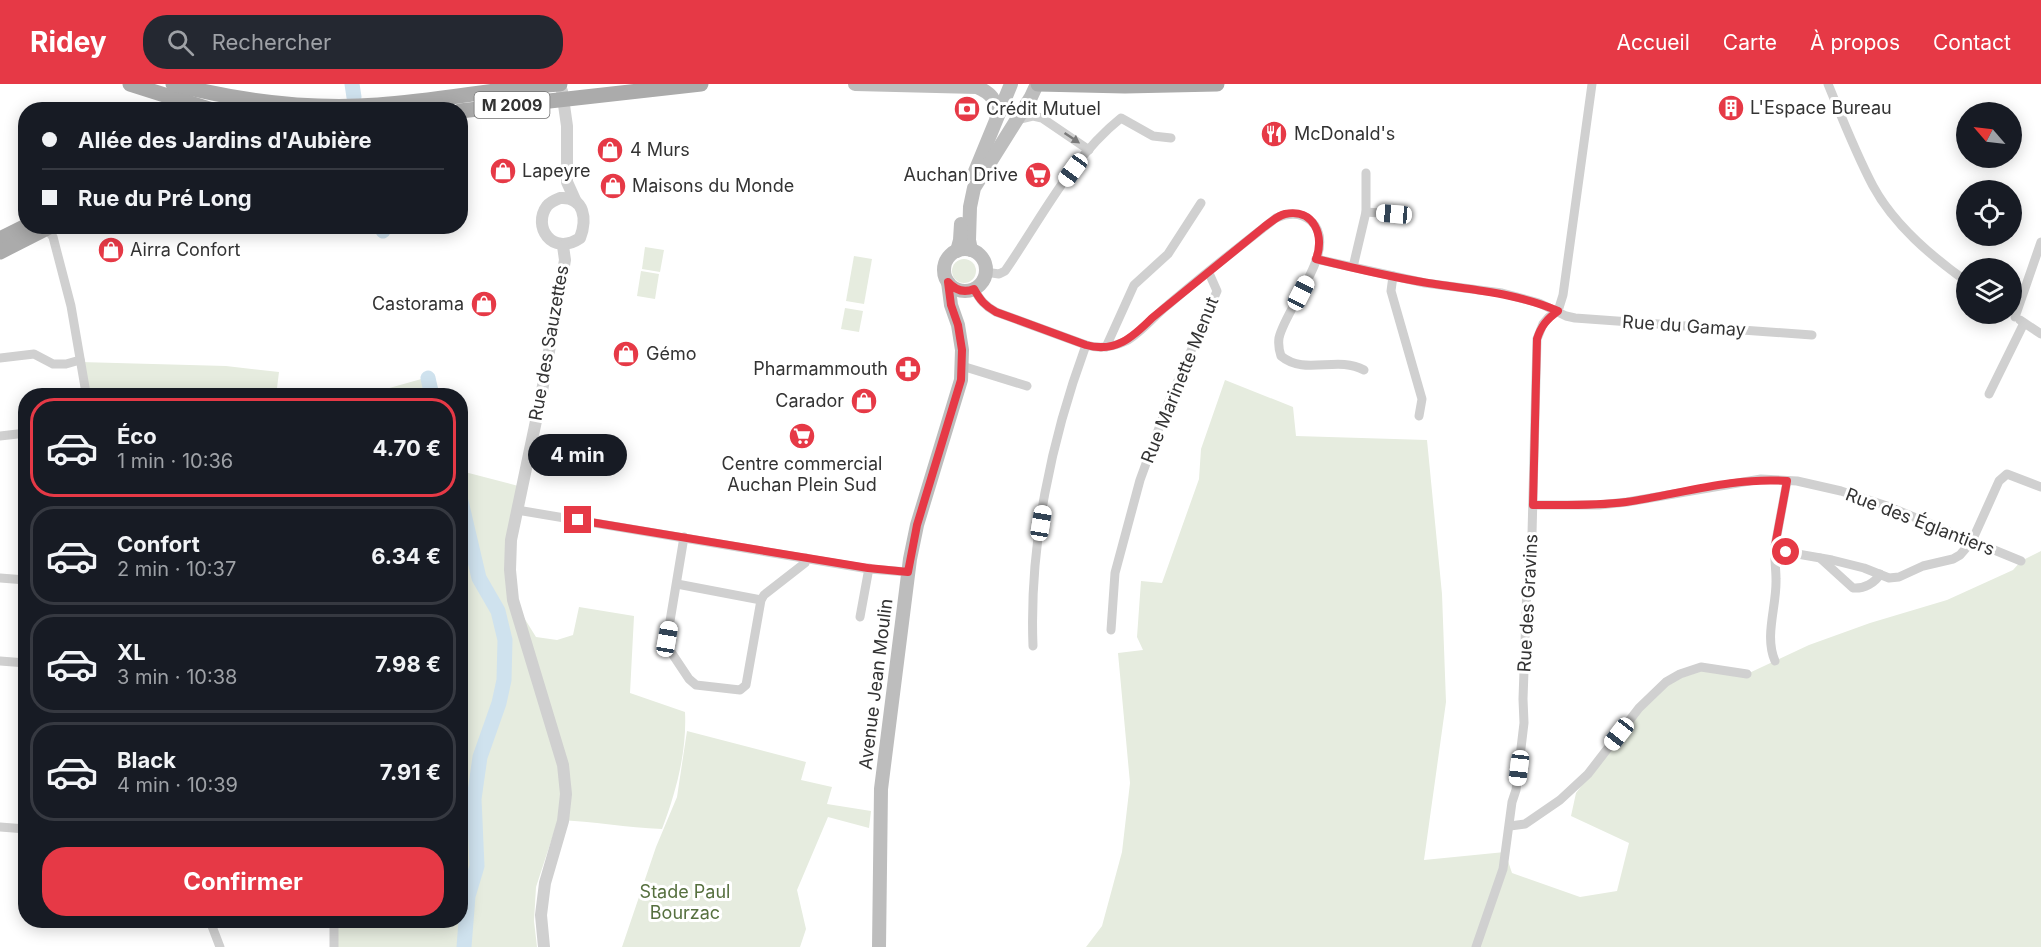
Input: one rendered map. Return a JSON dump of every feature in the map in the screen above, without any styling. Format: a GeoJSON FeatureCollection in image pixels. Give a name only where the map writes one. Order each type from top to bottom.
{"type":"FeatureCollection","features":[{"type":"Feature","properties":{"kind":"main road","name":"M 2009"},"geometry":{"type":"LineString","coordinates":[[130,84],[220,102]]}},
{"type":"Feature","properties":{"kind":"main road","name":"M 2009"},"geometry":{"type":"LineString","coordinates":[[409,102],[561,88],[701,84]]}},
{"type":"Feature","properties":{"kind":"main road"},"geometry":{"type":"LineString","coordinates":[[855,84],[967,85],[984,90],[994,99],[997,106],[996,123]]}},
{"type":"Feature","properties":{"kind":"main road"},"geometry":{"type":"LineString","coordinates":[[957,251],[967,193],[1011,84]]}},
{"type":"Feature","properties":{"kind":"main road"},"geometry":{"type":"LineString","coordinates":[[972,250],[957,251],[950,255],[945,264],[948,282],[958,290],[970,290],[982,282],[986,272],[982,259],[972,250],[969,240],[970,207],[974,188],[1038,84],[1125,86],[1217,84]]}},
{"type":"Feature","properties":{"kind":"main road","name":"M 2009"},"geometry":{"type":"LineString","coordinates":[[468,109],[561,88]]}},
{"type":"Feature","properties":{"kind":"main road","name":"M 2009"},"geometry":{"type":"LineString","coordinates":[[173,91],[196,102]]}},
{"type":"Feature","properties":{"kind":"main road"},"geometry":{"type":"LineString","coordinates":[[0,239],[18,230]]}},
{"type":"Feature","properties":{"kind":"main road"},"geometry":{"type":"LineString","coordinates":[[0,252],[37,234]]}},
{"type":"Feature","properties":{"kind":"main road","name":"Avenue Jean Moulin"},"geometry":{"type":"LineString","coordinates":[[948,282],[953,313],[958,325]]}},
{"type":"Feature","properties":{"kind":"main road","name":"Avenue Jean Moulin"},"geometry":{"type":"LineString","coordinates":[[879,947],[881,789],[908,572],[917,525],[961,380],[959,306],[970,290]]}},
{"type":"Feature","properties":{"kind":"street","name":"Rue des Gravins"},"geometry":{"type":"LineString","coordinates":[[1476,947],[1503,869],[1524,723],[1523,699],[1533,505],[1537,339],[1543,324],[1558,311],[1563,295],[1592,84]]}},
{"type":"Feature","properties":{"kind":"street"},"geometry":{"type":"LineString","coordinates":[[1828,84],[1874,187],[1888,207],[1925,248],[1956,273]]}},
{"type":"Feature","properties":{"kind":"street"},"geometry":{"type":"LineString","coordinates":[[560,198],[567,182],[567,126],[561,88]]}},
{"type":"Feature","properties":{"kind":"street"},"geometry":{"type":"LineString","coordinates":[[1016,120],[1042,118],[1089,150]]}},
{"type":"Feature","properties":{"kind":"street"},"geometry":{"type":"LineString","coordinates":[[986,272],[999,274],[1005,271],[1062,185],[1108,128],[1121,118],[1153,136],[1171,138]]}},
{"type":"Feature","properties":{"kind":"street"},"geometry":{"type":"LineString","coordinates":[[1353,267],[1366,212],[1366,173]]}},
{"type":"Feature","properties":{"kind":"street"},"geometry":{"type":"LineString","coordinates":[[567,182],[582,211],[585,220],[584,227],[580,238],[571,244],[563,246],[556,244],[548,238],[543,224],[546,208],[548,204],[560,198],[576,202]]}},
{"type":"Feature","properties":{"kind":"street"},"geometry":{"type":"LineString","coordinates":[[1107,347],[1134,285],[1168,254],[1201,203]]}},
{"type":"Feature","properties":{"kind":"street"},"geometry":{"type":"LineString","coordinates":[[1366,212],[1394,214]]}},
{"type":"Feature","properties":{"kind":"street"},"geometry":{"type":"LineString","coordinates":[[970,290],[989,308],[1095,348],[1107,347],[1127,341],[1135,335],[1152,318],[1268,224],[1285,214],[1299,215],[1307,218],[1318,229],[1320,242],[1316,259],[1282,329],[1279,338],[1281,356],[1294,364],[1353,364],[1364,370]]}},
{"type":"Feature","properties":{"kind":"street"},"geometry":{"type":"LineString","coordinates":[[52,234],[71,306],[85,388]]}},
{"type":"Feature","properties":{"kind":"street"},"geometry":{"type":"LineString","coordinates":[[2022,292],[2041,242]]}},
{"type":"Feature","properties":{"kind":"street","name":"Rue des Sauzettes"},"geometry":{"type":"LineString","coordinates":[[544,947],[541,915],[545,883],[563,821],[566,794],[563,765],[513,600],[510,570],[517,510],[565,260],[563,246]]}},
{"type":"Feature","properties":{"kind":"street","name":"Rue du Gamay"},"geometry":{"type":"LineString","coordinates":[[1316,259],[1425,283],[1502,294],[1539,303],[1575,318],[1812,335]]}},
{"type":"Feature","properties":{"kind":"street","name":"Rue Marinette Menut"},"geometry":{"type":"LineString","coordinates":[[1111,630],[1115,573],[1140,480],[1167,406],[1212,308],[1217,291],[1209,273]]}},
{"type":"Feature","properties":{"kind":"street"},"geometry":{"type":"LineString","coordinates":[[1393,276],[1391,291],[1422,399],[1419,416]]}},
{"type":"Feature","properties":{"kind":"street"},"geometry":{"type":"LineString","coordinates":[[1989,394],[2024,323],[2041,334]]}},
{"type":"Feature","properties":{"kind":"street"},"geometry":{"type":"LineString","coordinates":[[1034,646],[1034,584],[1043,508],[1071,388],[1086,345]]}},
{"type":"Feature","properties":{"kind":"street"},"geometry":{"type":"LineString","coordinates":[[0,358],[34,354],[54,364],[66,364],[80,360]]}},
{"type":"Feature","properties":{"kind":"street"},"geometry":{"type":"LineString","coordinates":[[962,366],[1027,386]]}},
{"type":"Feature","properties":{"kind":"street"},"geometry":{"type":"LineString","coordinates":[[0,436],[18,434]]}},
{"type":"Feature","properties":{"kind":"street"},"geometry":{"type":"LineString","coordinates":[[532,439],[621,454]]}},
{"type":"Feature","properties":{"kind":"street"},"geometry":{"type":"LineString","coordinates":[[1775,546],[1786,552],[1864,568],[1894,578],[1960,555],[1972,541],[1998,481],[2007,474],[2041,487]]}},
{"type":"Feature","properties":{"kind":"street","name":"Rue des Églantiers"},"geometry":{"type":"LineString","coordinates":[[1533,505],[1599,505],[1761,479],[1787,481],[1841,491],[1887,506],[2021,561]]}},
{"type":"Feature","properties":{"kind":"street"},"geometry":{"type":"LineString","coordinates":[[1775,662],[1771,643],[1776,580],[1774,559],[1787,481]]}},
{"type":"Feature","properties":{"kind":"street"},"geometry":{"type":"LineString","coordinates":[[517,510],[869,568],[908,572]]}},
{"type":"Feature","properties":{"kind":"street"},"geometry":{"type":"LineString","coordinates":[[684,537],[667,639],[669,649],[689,679],[696,685],[743,689],[746,685],[761,600],[764,595],[805,563],[806,558]]}},
{"type":"Feature","properties":{"kind":"street"},"geometry":{"type":"LineString","coordinates":[[1821,558],[1853,588],[1864,587],[1881,574]]}},
{"type":"Feature","properties":{"kind":"street"},"geometry":{"type":"LineString","coordinates":[[860,617],[869,568]]}},
{"type":"Feature","properties":{"kind":"street"},"geometry":{"type":"LineString","coordinates":[[0,578],[18,579]]}},
{"type":"Feature","properties":{"kind":"street"},"geometry":{"type":"LineString","coordinates":[[676,584],[761,600]]}},
{"type":"Feature","properties":{"kind":"street"},"geometry":{"type":"LineString","coordinates":[[0,661],[18,662]]}},
{"type":"Feature","properties":{"kind":"street"},"geometry":{"type":"LineString","coordinates":[[1510,826],[1525,824],[1560,800],[1588,774],[1639,708],[1666,682],[1680,674],[1701,667],[1747,674]]}},
{"type":"Feature","properties":{"kind":"street"},"geometry":{"type":"LineString","coordinates":[[0,827],[18,828]]}},
{"type":"Feature","properties":{"kind":"street"},"geometry":{"type":"LineString","coordinates":[[213,928],[220,947]]}},
{"type":"Feature","properties":{"kind":"street"},"geometry":{"type":"LineString","coordinates":[[334,928],[334,947]]}},
{"type":"Feature","properties":{"kind":"green space"},"geometry":{"type":"Polygon","coordinates":[[[645,247],[664,250],[660,272],[642,269],[645,247]]]}},
{"type":"Feature","properties":{"kind":"green space"},"geometry":{"type":"Polygon","coordinates":[[[854,256],[872,259],[864,304],[846,301],[854,256]]]}},
{"type":"Feature","properties":{"kind":"green space"},"geometry":{"type":"Polygon","coordinates":[[[964,259],[973,262],[976,271],[973,280],[964,283],[955,280],[952,271],[955,262],[964,259]]]}},
{"type":"Feature","properties":{"kind":"green space"},"geometry":{"type":"Polygon","coordinates":[[[641,271],[659,274],[655,299],[637,296],[641,271]]]}},
{"type":"Feature","properties":{"kind":"green space"},"geometry":{"type":"Polygon","coordinates":[[[845,308],[863,311],[859,332],[841,329],[845,308]]]}},
{"type":"Feature","properties":{"kind":"green space"},"geometry":{"type":"Polygon","coordinates":[[[80,362],[226,366],[279,372],[277,388],[86,388],[80,362]]]}},
{"type":"Feature","properties":{"kind":"green space"},"geometry":{"type":"Polygon","coordinates":[[[432,376],[438,388],[389,388],[432,376]]]}},
{"type":"Feature","properties":{"kind":"green space"},"geometry":{"type":"Polygon","coordinates":[[[1225,380],[1293,407],[1296,436],[1427,440],[1442,594],[1446,702],[1424,860],[1505,852],[1512,873],[1580,897],[1617,891],[1629,843],[1571,816],[1576,793],[1653,693],[1701,667],[1747,674],[1809,645],[1870,623],[1947,600],[2013,570],[2021,561],[2041,551],[2041,947],[1086,947],[1102,926],[1122,852],[1130,783],[1118,653],[1143,650],[1137,637],[1141,581],[1162,583],[1199,479],[1201,449],[1225,380]]]}},
{"type":"Feature","properties":{"kind":"green space"},"geometry":{"type":"Polygon","coordinates":[[[468,473],[522,487],[511,540],[513,600],[536,637],[557,640],[573,635],[579,607],[634,616],[630,693],[685,712],[682,757],[672,801],[662,829],[558,820],[536,887],[534,921],[537,947],[334,947],[334,928],[468,928],[468,473]]]}},
{"type":"Feature","properties":{"kind":"green space","name":"Stade Paul Bourzac"},"geometry":{"type":"Polygon","coordinates":[[[687,731],[806,762],[801,780],[832,787],[827,804],[871,811],[869,828],[828,817],[797,890],[806,929],[800,947],[622,947],[656,847],[677,797],[687,731]]]}},
{"type":"Feature","properties":{"kind":"waterway"},"geometry":{"type":"LineString","coordinates":[[352,84],[354,97]]}},
{"type":"Feature","properties":{"kind":"waterway"},"geometry":{"type":"LineString","coordinates":[[428,378],[430,388]]}},
{"type":"Feature","properties":{"kind":"waterway"},"geometry":{"type":"LineString","coordinates":[[468,531],[479,578],[498,611],[505,640],[504,680],[499,703],[480,757],[474,799],[477,866],[468,896]]}},
{"type":"Feature","properties":{"kind":"waterway"},"geometry":{"type":"LineString","coordinates":[[464,947],[465,928]]}},
{"type":"Feature","properties":{"kind":"place","name":"L'Espace Bureau"},"geometry":{"type":"Point","coordinates":[1731,108]}},
{"type":"Feature","properties":{"kind":"place","name":"Crédit Mutuel"},"geometry":{"type":"Point","coordinates":[967,109]}},
{"type":"Feature","properties":{"kind":"place","name":"McDonald's"},"geometry":{"type":"Point","coordinates":[1274,134]}},
{"type":"Feature","properties":{"kind":"place","name":"4 Murs"},"geometry":{"type":"Point","coordinates":[610,150]}},
{"type":"Feature","properties":{"kind":"place","name":"Lapeyre"},"geometry":{"type":"Point","coordinates":[503,171]}},
{"type":"Feature","properties":{"kind":"place","name":"Auchan Drive"},"geometry":{"type":"Point","coordinates":[1038,175]}},
{"type":"Feature","properties":{"kind":"place","name":"Maisons du Monde"},"geometry":{"type":"Point","coordinates":[613,186]}},
{"type":"Feature","properties":{"kind":"place","name":"Airra Confort"},"geometry":{"type":"Point","coordinates":[111,250]}},
{"type":"Feature","properties":{"kind":"place","name":"Castorama"},"geometry":{"type":"Point","coordinates":[484,304]}},
{"type":"Feature","properties":{"kind":"place","name":"Gémo"},"geometry":{"type":"Point","coordinates":[626,354]}},
{"type":"Feature","properties":{"kind":"place","name":"Pharmammouth"},"geometry":{"type":"Point","coordinates":[908,369]}},
{"type":"Feature","properties":{"kind":"place","name":"Carador"},"geometry":{"type":"Point","coordinates":[864,401]}},
{"type":"Feature","properties":{"kind":"place","name":"Centre commercial Auchan Plein Sud"},"geometry":{"type":"Point","coordinates":[802,436]}},
{"type":"Feature","properties":{"kind":"route"},"geometry":{"type":"LineString","coordinates":[[578,520],[868,568],[908,572],[917,525],[961,380],[962,350],[948,282],[958,290],[974,289],[980,300],[996,312],[1095,348],[1107,347],[1127,341],[1173,300],[1264,227],[1276,218],[1292,214],[1307,218],[1318,229],[1320,249],[1316,259],[1425,283],[1502,294],[1539,303],[1558,311],[1543,324],[1537,339],[1533,505],[1599,505],[1761,479],[1787,481],[1775,546],[1786,552]]}}]}
